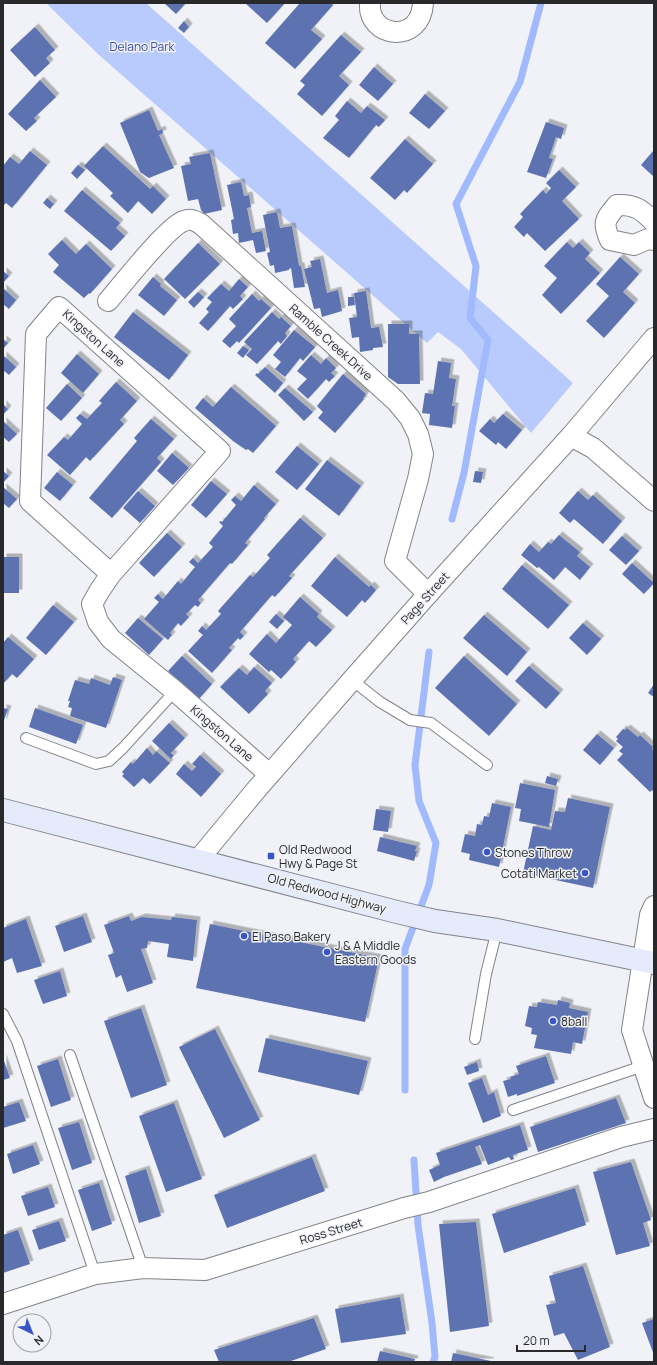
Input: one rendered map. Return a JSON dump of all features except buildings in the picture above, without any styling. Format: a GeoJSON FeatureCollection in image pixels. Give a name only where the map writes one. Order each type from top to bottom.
{"type":"FeatureCollection","features":[{"type":"Feature","properties":{"kind":"main road","name":"Old Redwood Highway"},"geometry":{"type":"LineString","coordinates":[[3,810],[435,921],[497,930],[648,962]]}},
{"type":"Feature","properties":{"kind":"street"},"geometry":{"type":"LineString","coordinates":[[370,3],[372,15],[376,22],[382,28],[390,32],[407,30],[414,26],[419,20],[423,11],[423,3]]}},
{"type":"Feature","properties":{"kind":"street"},"geometry":{"type":"LineString","coordinates":[[654,222],[639,208],[626,204],[617,205],[607,218],[605,228],[610,240],[634,245],[648,240],[654,240]]}},
{"type":"Feature","properties":{"kind":"street","name":"Ramble Creek Drive"},"geometry":{"type":"LineString","coordinates":[[108,301],[166,235],[182,221],[192,219],[201,224],[396,401],[410,418],[418,434],[423,454],[418,479],[395,561],[428,594]]}},
{"type":"Feature","properties":{"kind":"street","name":"Kingston Lane"},"geometry":{"type":"LineString","coordinates":[[111,574],[30,501],[36,334],[59,307],[220,451],[111,574],[92,604],[98,622],[110,639],[174,691],[269,774]]}},
{"type":"Feature","properties":{"kind":"street","name":"Page Street"},"geometry":{"type":"LineString","coordinates":[[198,860],[269,774],[428,594],[571,436],[654,338]]}},
{"type":"Feature","properties":{"kind":"street"},"geometry":{"type":"LineString","coordinates":[[571,436],[593,448],[654,501]]}},
{"type":"Feature","properties":{"kind":"street"},"geometry":{"type":"LineString","coordinates":[[654,906],[650,916],[648,962],[632,1030],[654,1098]]}},
{"type":"Feature","properties":{"kind":"street","name":"Ross Street"},"geometry":{"type":"LineString","coordinates":[[3,1304],[94,1274],[143,1268],[205,1270],[404,1208],[429,1202],[621,1137],[654,1129]]}},
{"type":"Feature","properties":{"kind":"lane"},"geometry":{"type":"LineString","coordinates":[[352,680],[380,702],[410,720],[431,723],[487,765]]}},
{"type":"Feature","properties":{"kind":"lane"},"geometry":{"type":"LineString","coordinates":[[26,738],[96,764],[109,760],[123,748],[174,691]]}},
{"type":"Feature","properties":{"kind":"lane"},"geometry":{"type":"LineString","coordinates":[[475,1039],[486,974],[497,930]]}},
{"type":"Feature","properties":{"kind":"lane"},"geometry":{"type":"LineString","coordinates":[[3,1014],[16,1041],[94,1274]]}},
{"type":"Feature","properties":{"kind":"lane"},"geometry":{"type":"LineString","coordinates":[[70,1054],[143,1268]]}},
{"type":"Feature","properties":{"kind":"lane"},"geometry":{"type":"LineString","coordinates":[[513,1110],[643,1066]]}},
{"type":"Feature","properties":{"kind":"green space","name":"Delano Park"},"geometry":{"type":"Polygon","coordinates":[[[46,3],[146,3],[573,383],[531,433],[461,349],[438,332],[427,343],[99,55],[46,3]]]}},
{"type":"Feature","properties":{"kind":"waterway"},"geometry":{"type":"LineString","coordinates":[[452,519],[464,473],[488,340],[470,318],[476,266],[456,204],[520,82],[541,3]]}},
{"type":"Feature","properties":{"kind":"waterway"},"geometry":{"type":"LineString","coordinates":[[405,1090],[405,949],[429,885],[436,843],[419,801],[415,765],[429,652]]}},
{"type":"Feature","properties":{"kind":"waterway"},"geometry":{"type":"LineString","coordinates":[[414,1160],[418,1225],[432,1323],[435,1357],[433,1362]]}},
{"type":"Feature","properties":{"kind":"place","name":"Stones Throw"},"geometry":{"type":"Point","coordinates":[487,852]}},
{"type":"Feature","properties":{"kind":"place","name":"Old Redwood Hwy & Page St"},"geometry":{"type":"Point","coordinates":[271,856]}},
{"type":"Feature","properties":{"kind":"place","name":"Cotati Market"},"geometry":{"type":"Point","coordinates":[585,873]}},
{"type":"Feature","properties":{"kind":"place","name":"El Paso Bakery"},"geometry":{"type":"Point","coordinates":[244,936]}},
{"type":"Feature","properties":{"kind":"place","name":"J & A Middle Eastern Goods"},"geometry":{"type":"Point","coordinates":[327,952]}},
{"type":"Feature","properties":{"kind":"place","name":"8ball"},"geometry":{"type":"Point","coordinates":[553,1021]}}]}
